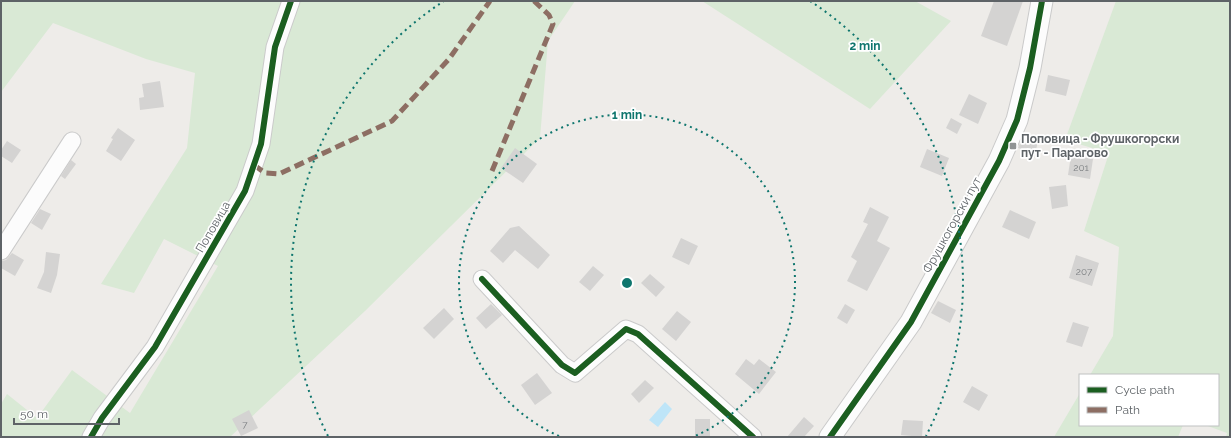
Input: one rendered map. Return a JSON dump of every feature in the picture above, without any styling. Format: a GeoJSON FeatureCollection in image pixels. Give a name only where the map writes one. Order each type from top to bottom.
{"type":"FeatureCollection","features":[{"type":"Feature","properties":{"kind":"street","name":"Поповица"},"geometry":{"type":"LineString","coordinates":[[91,437],[102,418],[155,347],[245,191],[261,144],[275,47],[291,1]]}},
{"type":"Feature","properties":{"kind":"street","name":"Фрушкогорски пут"},"geometry":{"type":"LineString","coordinates":[[830,437],[912,322],[999,161],[1017,120],[1030,68],[1042,1]]}},
{"type":"Feature","properties":{"kind":"street"},"geometry":{"type":"LineString","coordinates":[[1,251],[72,141]]}},
{"type":"Feature","properties":{"kind":"street"},"geometry":{"type":"LineString","coordinates":[[482,279],[562,364],[575,373],[626,329],[638,334],[753,437]]}},
{"type":"Feature","properties":{"kind":"green space"},"geometry":{"type":"Polygon","coordinates":[[[1,1],[575,1],[548,41],[540,138],[365,311],[230,437],[1,437],[1,404],[7,394],[37,418],[72,370],[130,413],[218,266],[164,239],[134,293],[101,284],[187,148],[195,73],[146,59],[53,23],[1,92],[1,1]]]}},
{"type":"Feature","properties":{"kind":"green space"},"geometry":{"type":"Polygon","coordinates":[[[702,1],[915,1],[951,21],[870,109],[702,1]]]}},
{"type":"Feature","properties":{"kind":"green space"},"geometry":{"type":"Polygon","coordinates":[[[1116,1],[1230,1],[1230,437],[1226,437],[1227,433],[1208,426],[1219,426],[1219,374],[1091,374],[1113,336],[1119,247],[1084,231],[1109,153],[1065,140],[1116,1]]]}},
{"type":"Feature","properties":{"kind":"green space"},"geometry":{"type":"Polygon","coordinates":[[[1079,395],[1079,426],[1183,426],[1178,437],[1054,437],[1079,395]]]}},
{"type":"Feature","properties":{"kind":"water"},"geometry":{"type":"Polygon","coordinates":[[[665,402],[672,409],[658,427],[649,420],[665,402]]]}},
{"type":"Feature","properties":{"kind":"building"},"geometry":{"type":"Polygon","coordinates":[[[994,1],[1023,1],[1007,46],[981,36],[994,1]]]}},
{"type":"Feature","properties":{"kind":"building"},"geometry":{"type":"Polygon","coordinates":[[[1048,75],[1070,80],[1066,96],[1045,91],[1048,75]]]}},
{"type":"Feature","properties":{"kind":"building"},"geometry":{"type":"Polygon","coordinates":[[[160,81],[164,107],[140,110],[139,98],[144,97],[142,84],[160,81]]]}},
{"type":"Feature","properties":{"kind":"building"},"geometry":{"type":"Polygon","coordinates":[[[969,94],[987,103],[978,124],[959,115],[969,94]]]}},
{"type":"Feature","properties":{"kind":"building"},"geometry":{"type":"Polygon","coordinates":[[[951,118],[962,124],[957,134],[946,128],[951,118]]]}},
{"type":"Feature","properties":{"kind":"building"},"geometry":{"type":"Polygon","coordinates":[[[118,128],[135,140],[121,161],[106,151],[113,139],[111,138],[118,128]]]}},
{"type":"Feature","properties":{"kind":"building"},"geometry":{"type":"Polygon","coordinates":[[[1022,138],[1038,142],[1035,153],[1018,148],[1022,138]]]}},
{"type":"Feature","properties":{"kind":"building"},"geometry":{"type":"Polygon","coordinates":[[[7,141],[21,150],[12,163],[1,156],[1,150],[7,141]]]}},
{"type":"Feature","properties":{"kind":"building"},"geometry":{"type":"Polygon","coordinates":[[[515,148],[537,164],[523,183],[501,168],[515,148]]]}},
{"type":"Feature","properties":{"kind":"building"},"geometry":{"type":"Polygon","coordinates":[[[927,149],[949,158],[942,176],[920,167],[927,149]]]}},
{"type":"Feature","properties":{"kind":"building"},"geometry":{"type":"Polygon","coordinates":[[[1071,155],[1093,159],[1090,179],[1068,175],[1071,155]]]}},
{"type":"Feature","properties":{"kind":"building"},"geometry":{"type":"Polygon","coordinates":[[[71,160],[76,164],[65,179],[61,176],[71,160]]]}},
{"type":"Feature","properties":{"kind":"building"},"geometry":{"type":"Polygon","coordinates":[[[1066,185],[1068,206],[1052,209],[1049,187],[1066,185]]]}},
{"type":"Feature","properties":{"kind":"building"},"geometry":{"type":"Polygon","coordinates":[[[870,207],[889,217],[877,241],[890,248],[867,291],[847,281],[857,261],[851,257],[868,224],[863,222],[870,207]]]}},
{"type":"Feature","properties":{"kind":"building"},"geometry":{"type":"Polygon","coordinates":[[[40,209],[51,214],[42,230],[31,223],[40,209]]]}},
{"type":"Feature","properties":{"kind":"building"},"geometry":{"type":"Polygon","coordinates":[[[1010,210],[1036,222],[1029,239],[1002,227],[1010,210]]]}},
{"type":"Feature","properties":{"kind":"building"},"geometry":{"type":"Polygon","coordinates":[[[519,226],[550,255],[538,269],[515,250],[503,263],[490,251],[510,228],[519,226]]]}},
{"type":"Feature","properties":{"kind":"building"},"geometry":{"type":"Polygon","coordinates":[[[681,238],[698,246],[689,265],[672,257],[681,238]]]}},
{"type":"Feature","properties":{"kind":"building"},"geometry":{"type":"Polygon","coordinates":[[[46,252],[60,254],[57,275],[51,293],[37,288],[44,272],[46,252]]]}},
{"type":"Feature","properties":{"kind":"building"},"geometry":{"type":"Polygon","coordinates":[[[12,253],[24,260],[15,276],[1,268],[2,261],[6,260],[12,253]]]}},
{"type":"Feature","properties":{"kind":"building"},"geometry":{"type":"Polygon","coordinates":[[[1076,255],[1099,263],[1092,286],[1069,278],[1076,255]]]}},
{"type":"Feature","properties":{"kind":"building"},"geometry":{"type":"Polygon","coordinates":[[[593,266],[604,275],[590,291],[579,282],[593,266]]]}},
{"type":"Feature","properties":{"kind":"building"},"geometry":{"type":"Polygon","coordinates":[[[650,274],[665,287],[656,297],[641,283],[650,274]]]}},
{"type":"Feature","properties":{"kind":"building"},"geometry":{"type":"Polygon","coordinates":[[[938,301],[956,310],[950,323],[931,313],[938,301]]]}},
{"type":"Feature","properties":{"kind":"building"},"geometry":{"type":"Polygon","coordinates":[[[491,304],[502,315],[486,329],[476,318],[491,304]]]}},
{"type":"Feature","properties":{"kind":"building"},"geometry":{"type":"Polygon","coordinates":[[[845,304],[855,310],[847,324],[837,318],[845,304]]]}},
{"type":"Feature","properties":{"kind":"building"},"geometry":{"type":"Polygon","coordinates":[[[444,308],[454,319],[434,339],[423,328],[444,308]]]}},
{"type":"Feature","properties":{"kind":"building"},"geometry":{"type":"Polygon","coordinates":[[[677,311],[691,322],[676,341],[662,329],[677,311]]]}},
{"type":"Feature","properties":{"kind":"building"},"geometry":{"type":"Polygon","coordinates":[[[1073,322],[1089,327],[1082,347],[1066,342],[1073,322]]]}},
{"type":"Feature","properties":{"kind":"building"},"geometry":{"type":"Polygon","coordinates":[[[746,359],[754,365],[759,359],[776,372],[759,394],[735,374],[746,359]]]}},
{"type":"Feature","properties":{"kind":"building"},"geometry":{"type":"Polygon","coordinates":[[[537,373],[552,393],[535,405],[521,385],[537,373]]]}},
{"type":"Feature","properties":{"kind":"building"},"geometry":{"type":"Polygon","coordinates":[[[645,380],[654,388],[639,403],[631,394],[645,380]]]}},
{"type":"Feature","properties":{"kind":"building"},"geometry":{"type":"Polygon","coordinates":[[[972,386],[988,395],[979,411],[963,402],[972,386]]]}},
{"type":"Feature","properties":{"kind":"building"},"geometry":{"type":"Polygon","coordinates":[[[249,410],[258,428],[241,436],[232,419],[249,410]]]}},
{"type":"Feature","properties":{"kind":"building"},"geometry":{"type":"Polygon","coordinates":[[[804,417],[814,426],[804,437],[787,437],[804,417]]]}},
{"type":"Feature","properties":{"kind":"building"},"geometry":{"type":"Polygon","coordinates":[[[695,419],[710,419],[710,437],[695,437],[695,419]]]}},
{"type":"Feature","properties":{"kind":"building"},"geometry":{"type":"Polygon","coordinates":[[[903,420],[923,421],[922,437],[901,435],[903,420]]]}},
{"type":"Feature","properties":{"kind":"marked path"},"geometry":{"type":"LineString","coordinates":[[254,165],[265,173],[279,174],[392,121],[449,59],[490,1]]}},
{"type":"Feature","properties":{"kind":"marked path"},"geometry":{"type":"LineString","coordinates":[[492,171],[553,24],[549,15],[534,1]]}},
{"type":"Feature","properties":{"kind":"cycle path"},"geometry":{"type":"LineString","coordinates":[[91,437],[102,418],[155,347],[245,191],[261,144],[275,47],[291,1]]}},
{"type":"Feature","properties":{"kind":"cycle path"},"geometry":{"type":"LineString","coordinates":[[830,437],[911,322],[999,161],[1017,120],[1030,68],[1042,1]]}},
{"type":"Feature","properties":{"kind":"cycle path"},"geometry":{"type":"LineString","coordinates":[[482,279],[562,365],[575,373],[626,329],[638,334],[753,437]]}},
{"type":"Feature","properties":{"kind":"place","name":"Поповица - Фрушкогорски пут - Парагово"},"geometry":{"type":"Point","coordinates":[1013,146]}}]}
